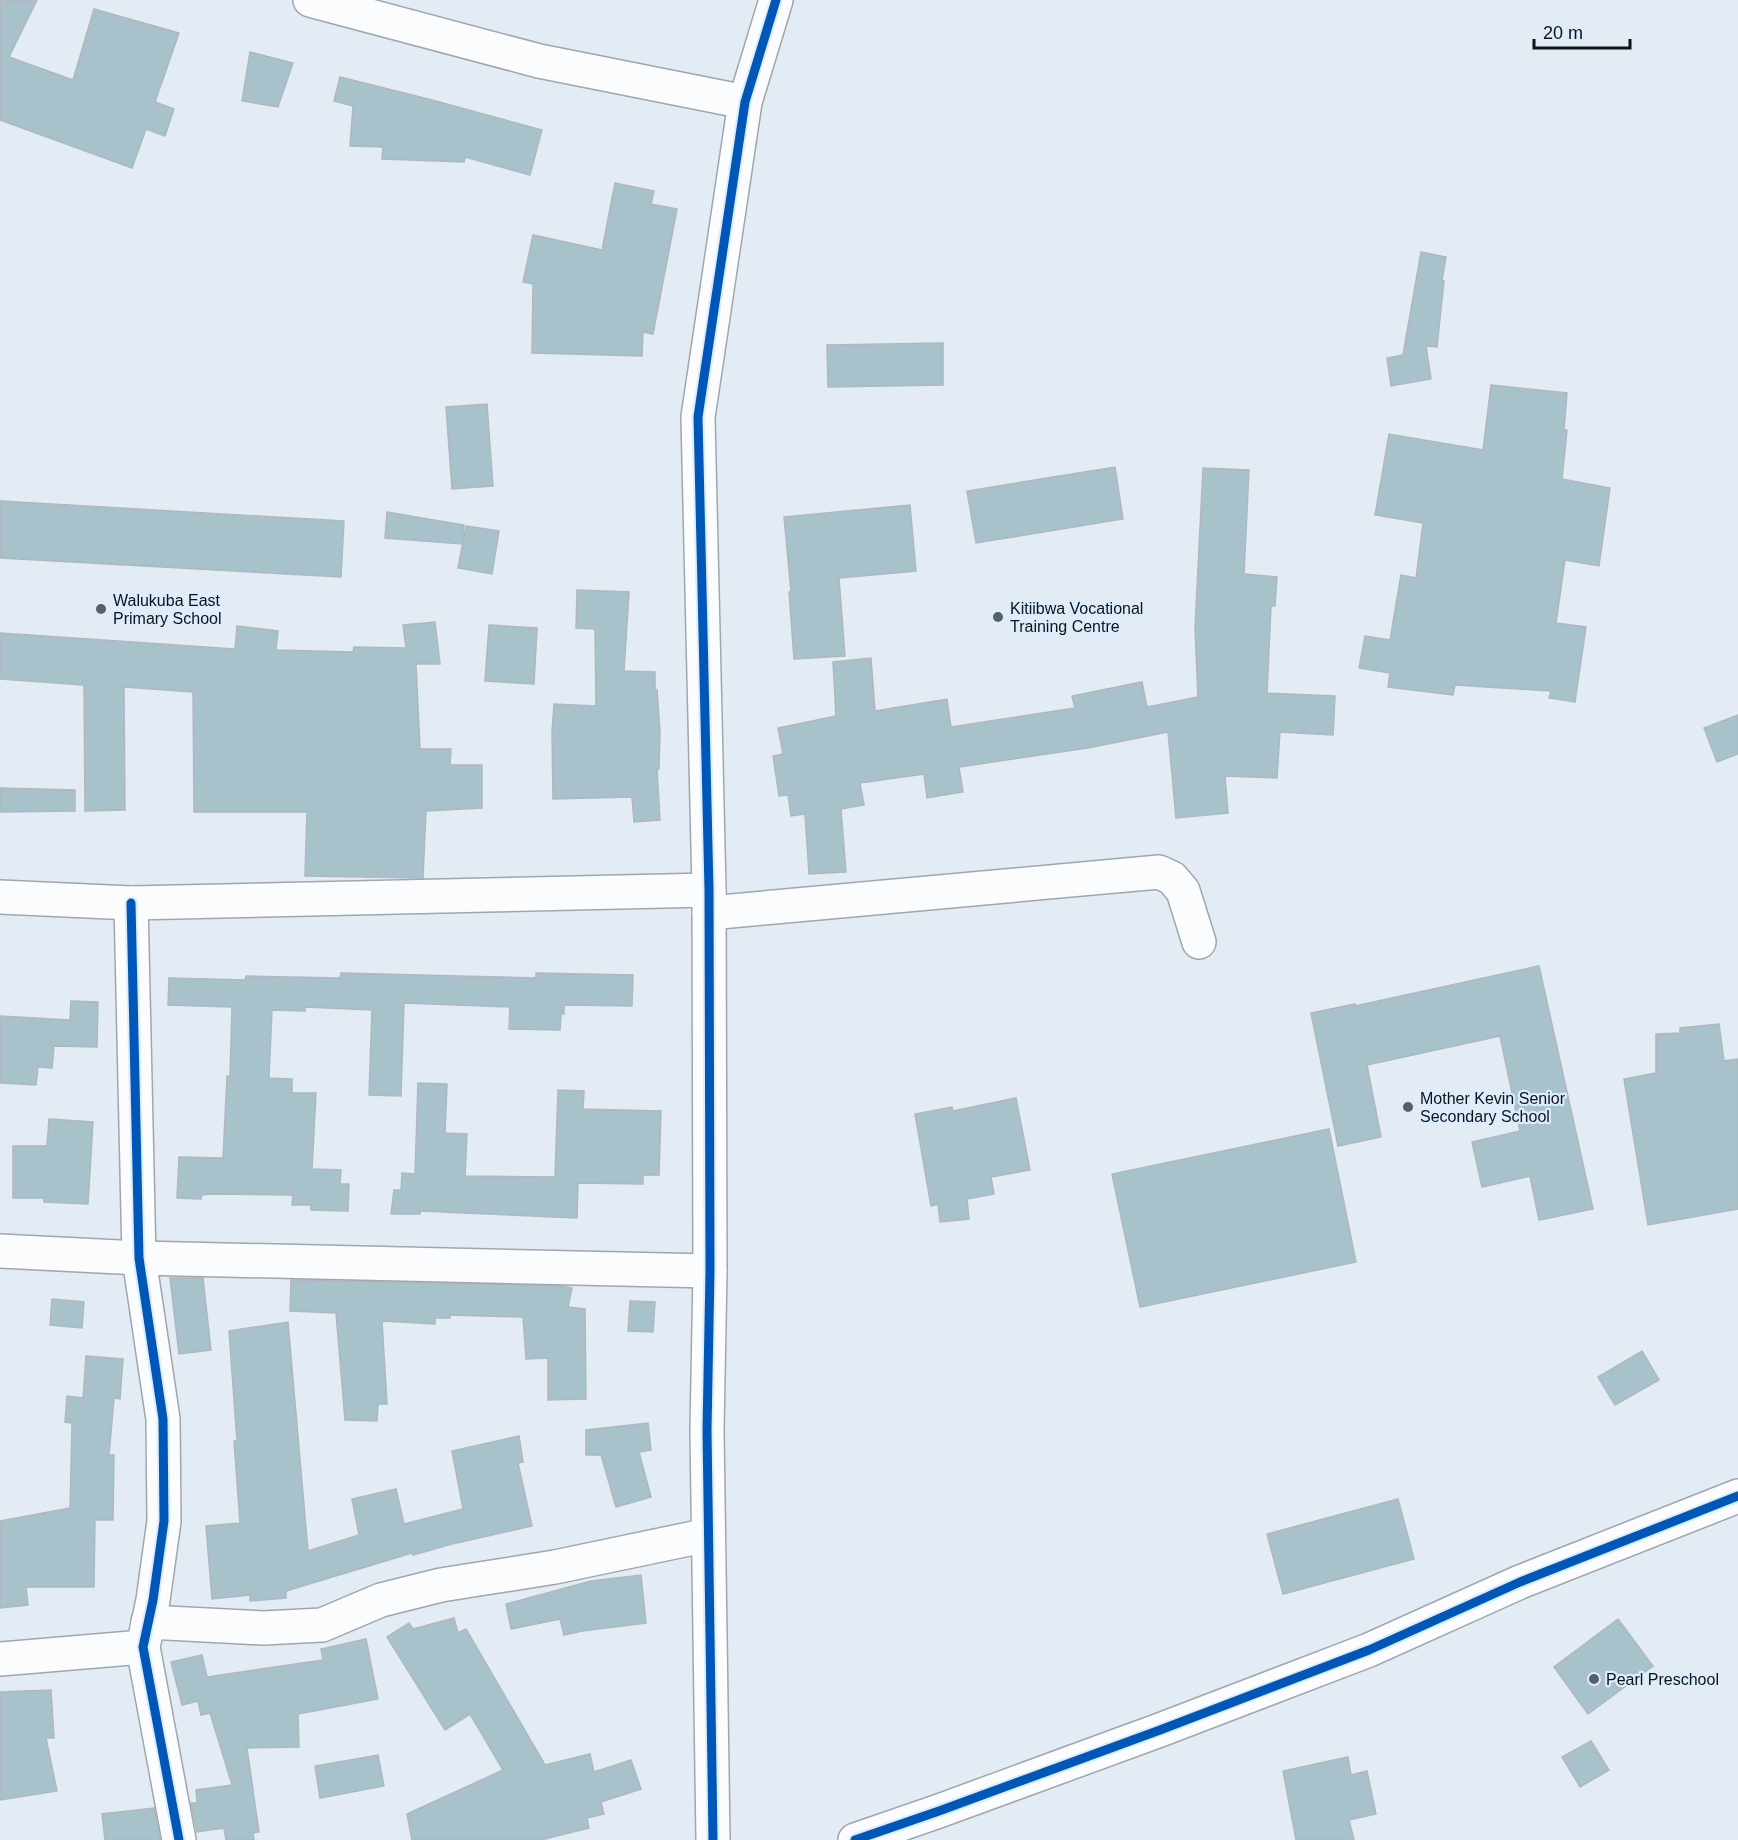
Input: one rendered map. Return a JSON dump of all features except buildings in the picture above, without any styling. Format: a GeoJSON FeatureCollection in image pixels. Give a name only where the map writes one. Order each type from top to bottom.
{"type":"FeatureCollection","features":[{"type":"Feature","properties":{"kind":"street"},"geometry":{"type":"LineString","coordinates":[[310,0],[539,61],[745,102]]}},
{"type":"Feature","properties":{"kind":"street"},"geometry":{"type":"LineString","coordinates":[[713,1840],[706,1430],[710,1271],[709,902],[698,417],[745,102],[776,0]]}},
{"type":"Feature","properties":{"kind":"street"},"geometry":{"type":"LineString","coordinates":[[0,897],[130,903],[709,902],[1159,872],[1172,878],[1183,891],[1199,942]]}},
{"type":"Feature","properties":{"kind":"street"},"geometry":{"type":"LineString","coordinates":[[130,903],[139,1258],[164,1419],[164,1521],[146,1634],[179,1840]]}},
{"type":"Feature","properties":{"kind":"street"},"geometry":{"type":"LineString","coordinates":[[0,1251],[139,1258],[710,1271]]}},
{"type":"Feature","properties":{"kind":"street"},"geometry":{"type":"LineString","coordinates":[[855,1840],[1160,1730],[1369,1650],[1520,1582],[1738,1496]]}},
{"type":"Feature","properties":{"kind":"street"},"geometry":{"type":"LineString","coordinates":[[0,1659],[146,1634],[322,1625],[381,1600],[441,1585],[555,1567],[708,1535]]}},
{"type":"Feature","properties":{"kind":"cycle path"},"geometry":{"type":"LineString","coordinates":[[713,1840],[707,1430],[710,1271],[709,890],[698,417],[745,102],[776,0]]}},
{"type":"Feature","properties":{"kind":"cycle path"},"geometry":{"type":"LineString","coordinates":[[131,903],[139,1258],[163,1419],[164,1521],[153,1600],[143,1647],[179,1840]]}},
{"type":"Feature","properties":{"kind":"cycle path"},"geometry":{"type":"LineString","coordinates":[[855,1840],[1160,1730],[1369,1650],[1520,1582],[1738,1496]]}},
{"type":"Feature","properties":{"kind":"place","name":"Walukuba East Primary School"},"geometry":{"type":"Point","coordinates":[101,609]}},
{"type":"Feature","properties":{"kind":"place","name":"Kitiibwa Vocational Training Centre"},"geometry":{"type":"Point","coordinates":[998,617]}},
{"type":"Feature","properties":{"kind":"place","name":"Mother Kevin Senior Secondary School"},"geometry":{"type":"Point","coordinates":[1408,1107]}},
{"type":"Feature","properties":{"kind":"place","name":"Pearl Preschool"},"geometry":{"type":"Point","coordinates":[1594,1679]}}]}
